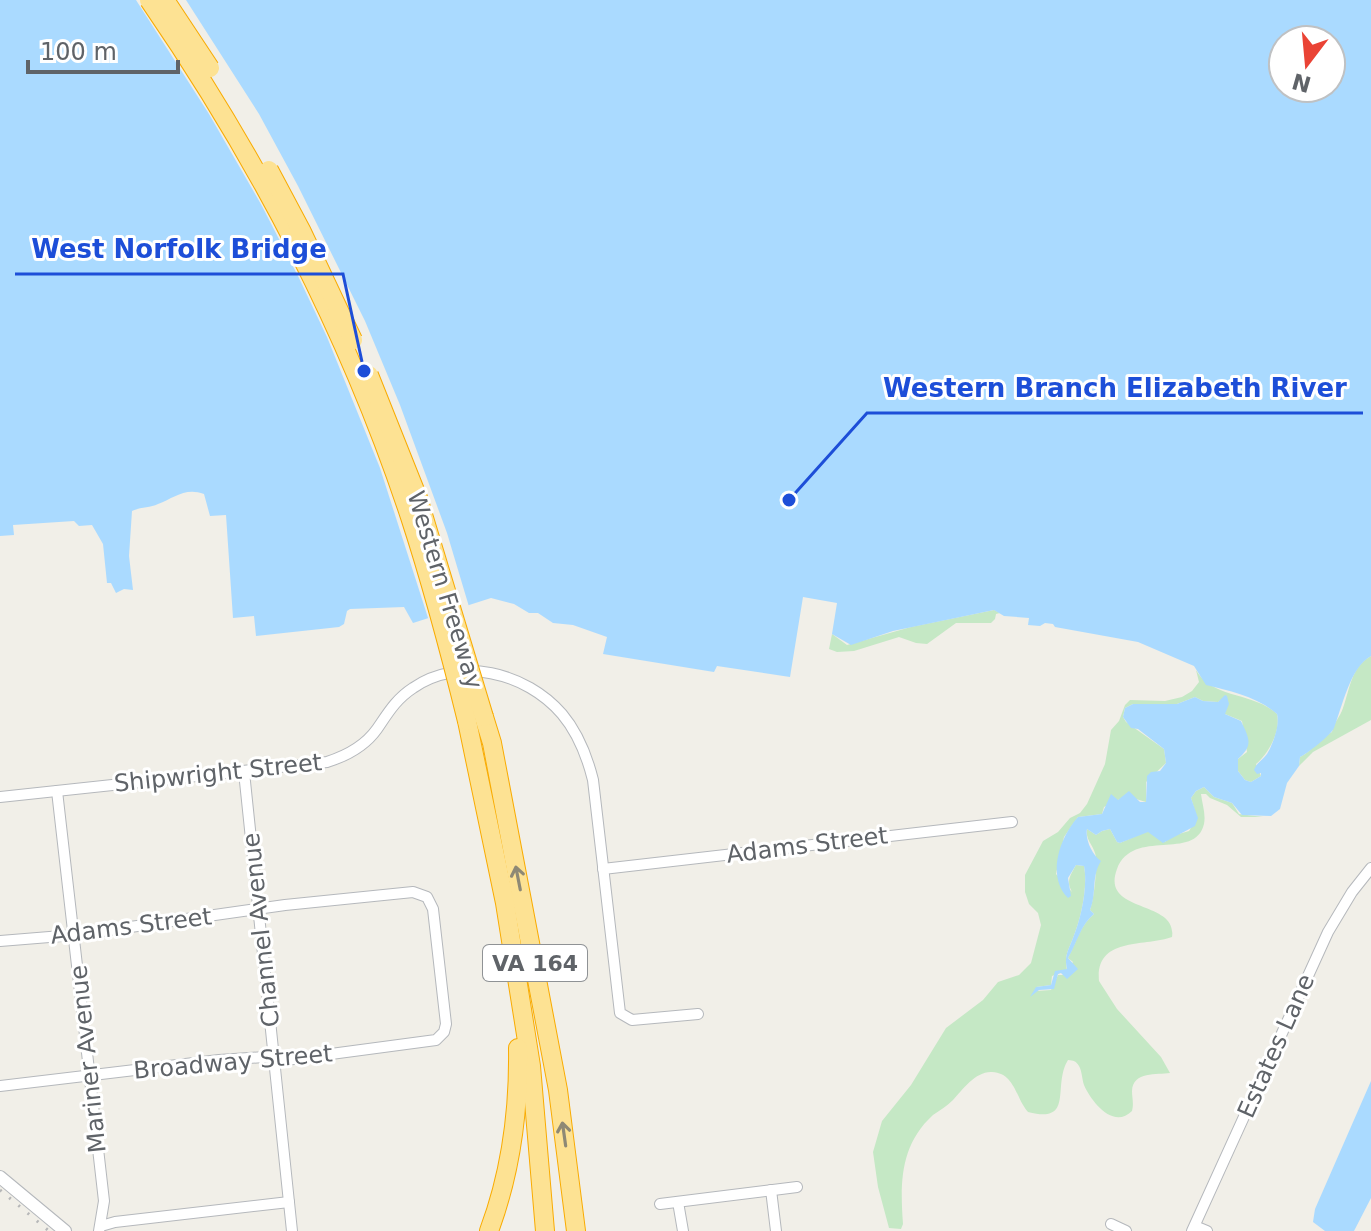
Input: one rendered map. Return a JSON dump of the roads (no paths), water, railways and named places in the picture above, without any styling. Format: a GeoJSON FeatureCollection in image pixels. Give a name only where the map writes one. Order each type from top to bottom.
{"type":"FeatureCollection","features":[{"type":"Feature","properties":{"kind":"highway","name":"Western Freeway"},"geometry":{"type":"LineString","coordinates":[[149,0],[200,75],[252,163],[305,265],[351,365],[410,515],[476,719],[492,743],[558,1090],[577,1227]]}},
{"type":"Feature","properties":{"kind":"highway","name":"Western Freeway"},"geometry":{"type":"LineString","coordinates":[[165,0],[228,97],[338,305],[380,400],[418,498],[476,719],[531,1066],[545,1231]]}},
{"type":"Feature","properties":{"kind":"highway"},"geometry":{"type":"LineString","coordinates":[[489,1231],[515,1134],[518,1071],[516,977]]}},
{"type":"Feature","properties":{"kind":"street","name":"Shipwright Street"},"geometry":{"type":"LineString","coordinates":[[0,797],[311,766],[340,758],[364,743],[376,731],[396,700],[416,685],[444,673],[467,670],[492,673],[520,683],[544,697],[562,714],[579,740],[593,780],[619,1008],[623,1016],[632,1020],[698,1014]]}},
{"type":"Feature","properties":{"kind":"street","name":"Channel Avenue"},"geometry":{"type":"LineString","coordinates":[[244,772],[292,1231]]}},
{"type":"Feature","properties":{"kind":"street","name":"Mariner Avenue"},"geometry":{"type":"LineString","coordinates":[[57,791],[104,1201],[100,1229]]}},
{"type":"Feature","properties":{"kind":"street","name":"Adams Street"},"geometry":{"type":"LineString","coordinates":[[603,869],[1012,822]]}},
{"type":"Feature","properties":{"kind":"street","name":"Estates Lane"},"geometry":{"type":"LineString","coordinates":[[1193,1228],[1328,932],[1371,868]]}},
{"type":"Feature","properties":{"kind":"street","name":"Adams Street"},"geometry":{"type":"LineString","coordinates":[[0,941],[74,935],[258,909],[413,892],[431,902],[445,1014]]}},
{"type":"Feature","properties":{"kind":"street","name":"Broadway Street"},"geometry":{"type":"LineString","coordinates":[[0,1086],[219,1060],[264,1057],[286,1060],[436,1040],[444,1032],[445,1014]]}},
{"type":"Feature","properties":{"kind":"street"},"geometry":{"type":"LineString","coordinates":[[0,1177],[65,1231]]}},
{"type":"Feature","properties":{"kind":"street"},"geometry":{"type":"LineString","coordinates":[[660,1204],[797,1187]]}},
{"type":"Feature","properties":{"kind":"street"},"geometry":{"type":"LineString","coordinates":[[771,1190],[776,1231]]}},
{"type":"Feature","properties":{"kind":"street"},"geometry":{"type":"LineString","coordinates":[[100,1229],[115,1222],[289,1202]]}},
{"type":"Feature","properties":{"kind":"street"},"geometry":{"type":"LineString","coordinates":[[678,1202],[683,1231]]}},
{"type":"Feature","properties":{"kind":"street"},"geometry":{"type":"LineString","coordinates":[[1111,1224],[1126,1231]]}},
{"type":"Feature","properties":{"kind":"street"},"geometry":{"type":"LineString","coordinates":[[1193,1228],[1207,1231]]}},
{"type":"Feature","properties":{"kind":"water"},"geometry":{"type":"Polygon","coordinates":[[[0,0],[1371,0],[1371,656],[1352,678],[1334,728],[1300,757],[1299,766],[1287,783],[1280,809],[1271,816],[1242,815],[1232,803],[1214,797],[1204,787],[1191,798],[1198,818],[1195,826],[1163,843],[1148,832],[1120,843],[1110,829],[1096,835],[1087,829],[1090,846],[1101,861],[1090,910],[1094,914],[1082,928],[1068,958],[1078,969],[1067,979],[1058,974],[1054,989],[1039,990],[1030,997],[1036,987],[1051,985],[1055,971],[1067,969],[1067,954],[1081,912],[1084,866],[1076,865],[1068,878],[1071,896],[1068,898],[1058,879],[1058,857],[1066,835],[1078,817],[1102,814],[1111,794],[1118,800],[1129,791],[1140,802],[1146,802],[1147,776],[1160,771],[1166,763],[1164,749],[1138,729],[1131,728],[1123,717],[1125,708],[1133,704],[1177,704],[1195,697],[1218,702],[1227,696],[1229,704],[1225,714],[1241,721],[1248,738],[1248,746],[1238,759],[1238,771],[1251,782],[1261,776],[1254,770],[1272,745],[1277,714],[1253,699],[1206,685],[1194,666],[1138,642],[1055,627],[1053,624],[1028,625],[1029,618],[1004,616],[994,610],[893,631],[851,645],[832,634],[837,603],[803,597],[790,677],[717,666],[714,672],[603,654],[607,637],[573,625],[553,623],[538,613],[529,613],[514,604],[491,598],[413,623],[404,607],[350,609],[344,624],[339,627],[256,636],[254,616],[233,618],[226,515],[210,516],[204,494],[197,492],[180,494],[132,511],[129,556],[133,590],[124,589],[116,593],[111,583],[107,583],[103,544],[92,525],[79,526],[74,521],[13,525],[14,535],[0,536],[0,0]]]}},
{"type":"Feature","properties":{"kind":"water"},"geometry":{"type":"Polygon","coordinates":[[[1371,1081],[1371,1198],[1354,1231],[1325,1231],[1313,1222],[1315,1209],[1371,1081]]]}},
{"type":"Feature","properties":{"kind":"railway"},"geometry":{"type":"LineString","coordinates":[[0,1190],[49,1231]]}},
{"type":"Feature","properties":{"kind":"place","name":"West Norfolk Bridge"},"geometry":{"type":"Point","coordinates":[364,371]}},
{"type":"Feature","properties":{"kind":"place","name":"Western Branch Elizabeth River"},"geometry":{"type":"Point","coordinates":[789,500]}}]}
